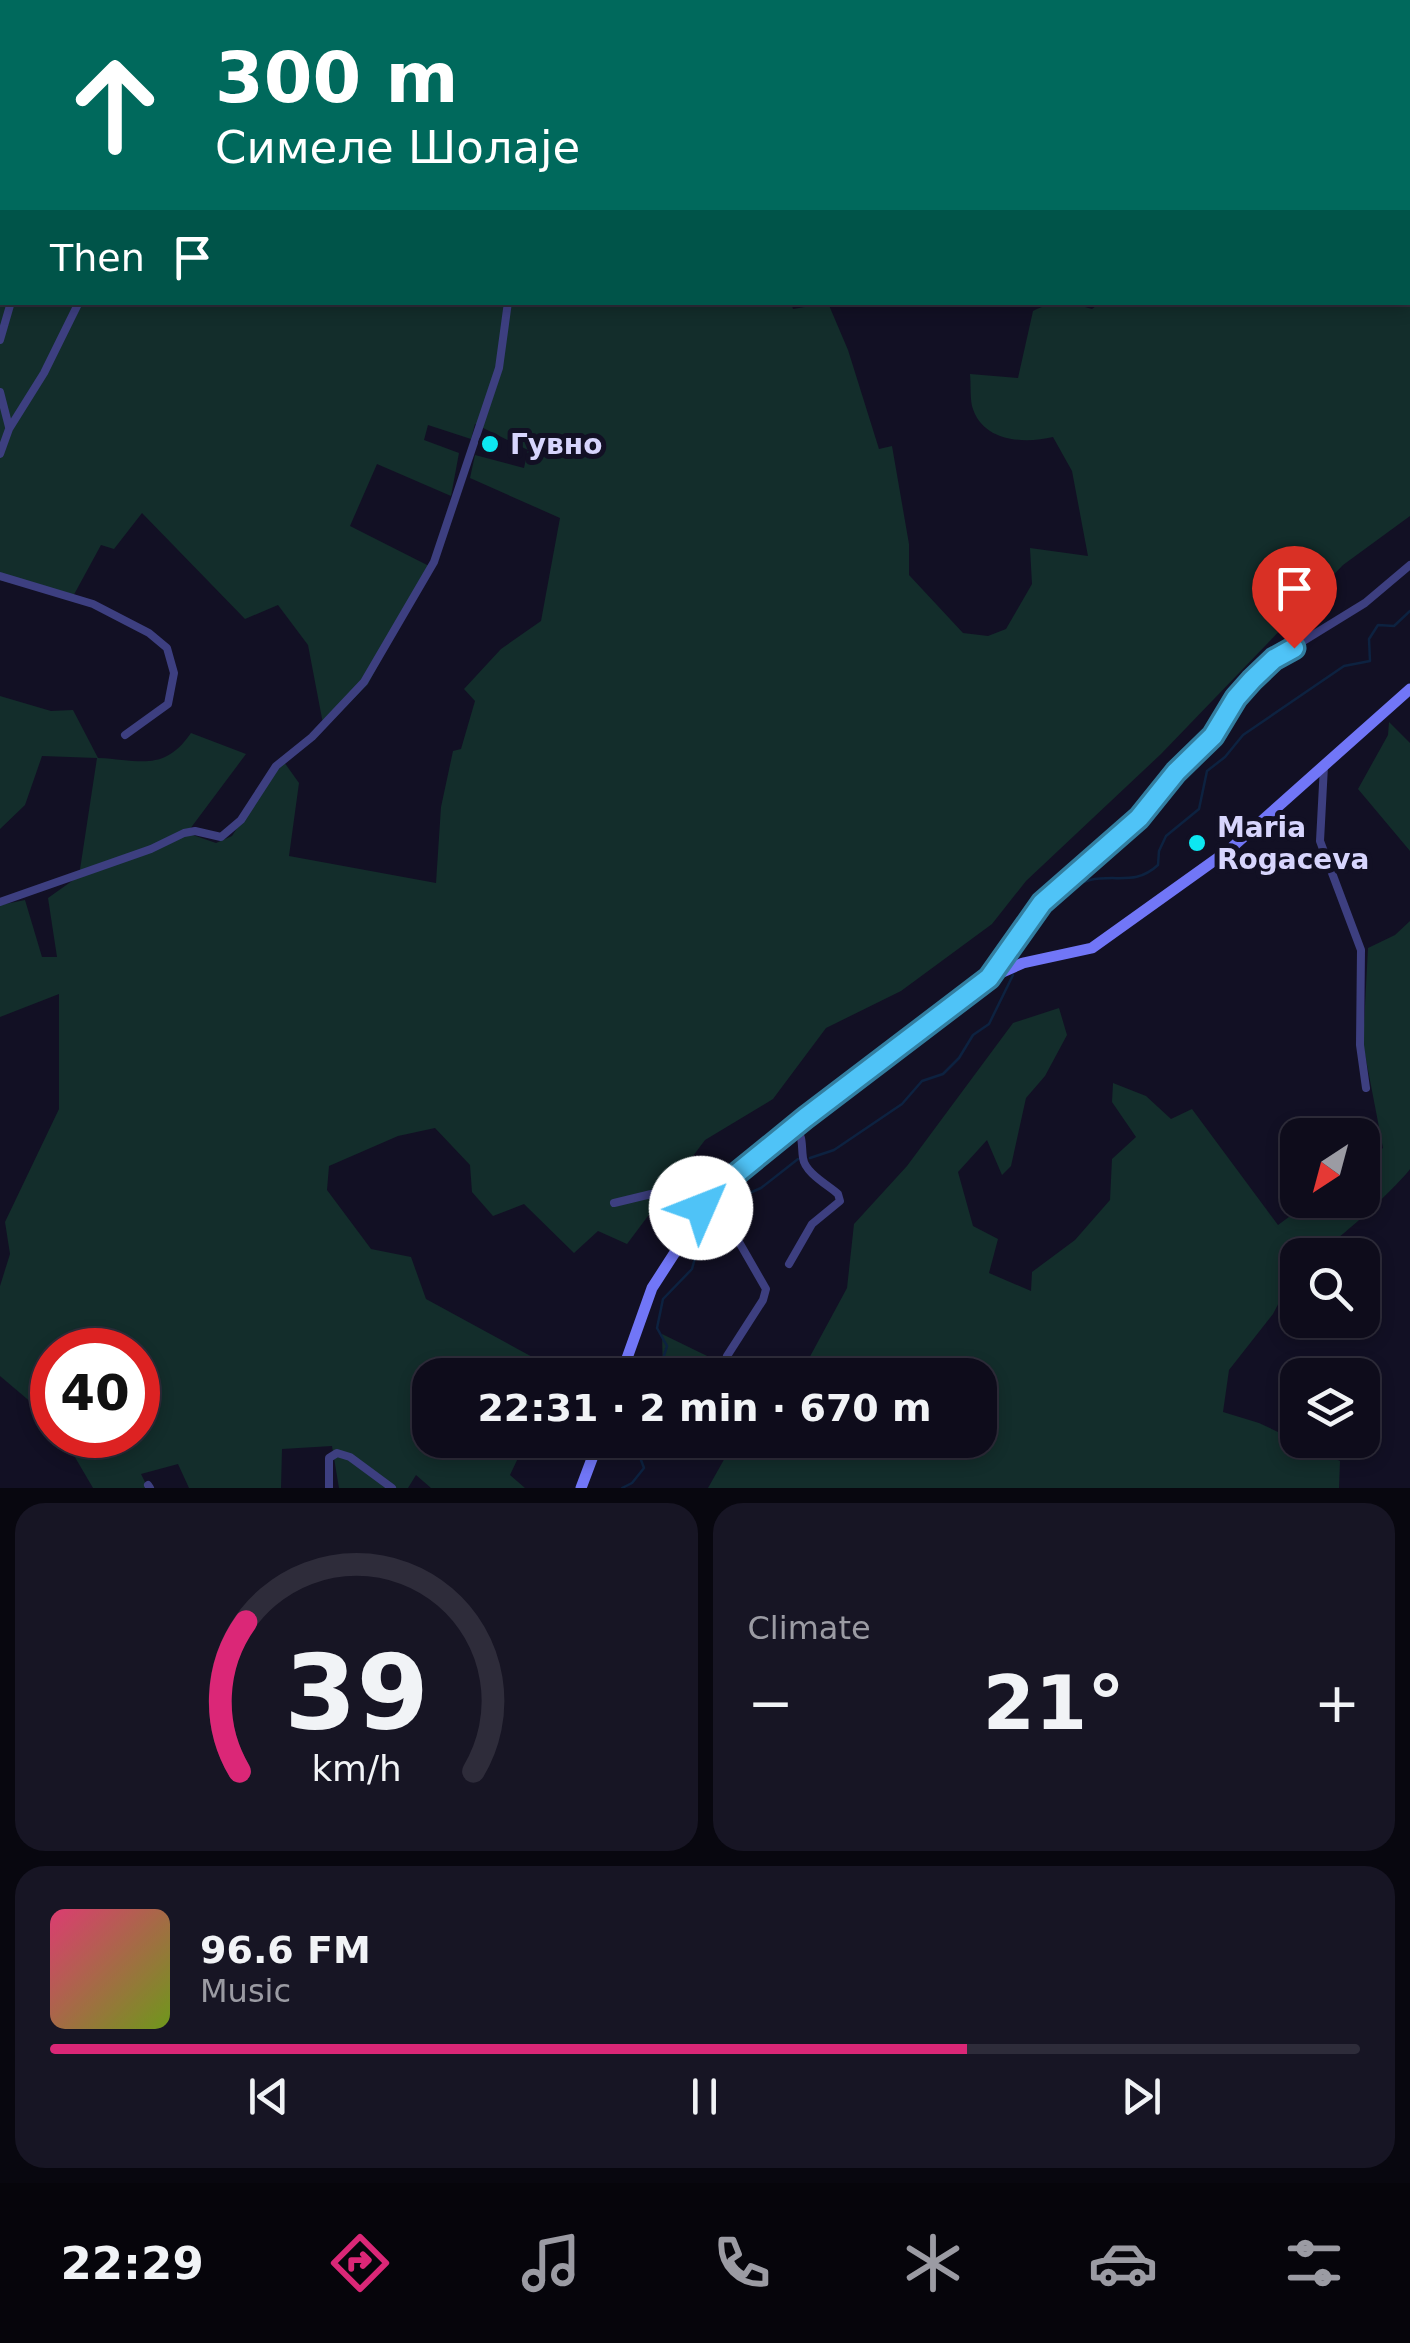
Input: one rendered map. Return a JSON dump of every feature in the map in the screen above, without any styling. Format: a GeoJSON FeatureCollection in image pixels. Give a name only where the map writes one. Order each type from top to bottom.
{"type":"FeatureCollection","features":[{"type":"Feature","properties":{"kind":"street"},"geometry":{"type":"LineString","coordinates":[[0,340],[10,305]]}},
{"type":"Feature","properties":{"kind":"street"},"geometry":{"type":"LineString","coordinates":[[0,454],[9,430],[44,373],[78,305]]}},
{"type":"Feature","properties":{"kind":"street"},"geometry":{"type":"LineString","coordinates":[[0,902],[151,850],[184,833],[195,831],[221,837],[241,820],[276,766],[346,702],[383,654],[434,562],[499,368],[508,305]]}},
{"type":"Feature","properties":{"kind":"street"},"geometry":{"type":"LineString","coordinates":[[0,392],[9,430]]}},
{"type":"Feature","properties":{"kind":"street"},"geometry":{"type":"LineString","coordinates":[[989,978],[1042,903],[1139,818],[1176,772],[1213,736],[1252,680],[1274,659],[1365,604],[1410,565]]}},
{"type":"Feature","properties":{"kind":"street"},"geometry":{"type":"LineString","coordinates":[[0,576],[93,604],[167,648],[174,673],[168,704],[126,736]]}},
{"type":"Feature","properties":{"kind":"street"},"geometry":{"type":"LineString","coordinates":[[627,1358],[652,1288],[716,1191],[989,978],[1023,963],[1092,948],[1229,850],[1410,689]]}},
{"type":"Feature","properties":{"kind":"street"},"geometry":{"type":"LineString","coordinates":[[1324,766],[1320,841],[1361,950],[1360,1045],[1366,1088]]}},
{"type":"Feature","properties":{"kind":"street"},"geometry":{"type":"LineString","coordinates":[[789,1264],[812,1224],[840,1201],[838,1194],[806,1167],[804,1144],[795,1126]]}},
{"type":"Feature","properties":{"kind":"street"},"geometry":{"type":"LineString","coordinates":[[614,1203],[672,1190],[716,1191]]}},
{"type":"Feature","properties":{"kind":"street"},"geometry":{"type":"LineString","coordinates":[[716,1191],[766,1288],[763,1300],[727,1356]]}},
{"type":"Feature","properties":{"kind":"street"},"geometry":{"type":"LineString","coordinates":[[329,1488],[329,1458],[337,1453],[350,1457],[392,1488]]}},
{"type":"Feature","properties":{"kind":"street"},"geometry":{"type":"LineString","coordinates":[[582,1488],[592,1458]]}},
{"type":"Feature","properties":{"kind":"green space"},"geometry":{"type":"Polygon","coordinates":[[[0,305],[792,305],[793,309],[829,305],[848,350],[879,449],[892,446],[909,544],[909,575],[963,633],[988,636],[1006,629],[1032,584],[1030,548],[1088,556],[1072,471],[1053,437],[1005,438],[985,427],[972,406],[970,374],[1018,378],[1033,311],[1048,305],[1092,309],[1097,305],[1410,305],[1410,516],[1343,565],[1161,754],[1026,881],[992,924],[901,991],[826,1028],[773,1099],[705,1140],[627,1244],[598,1231],[574,1253],[524,1204],[493,1216],[472,1192],[470,1165],[435,1128],[398,1136],[329,1166],[327,1190],[371,1249],[411,1257],[426,1299],[534,1358],[412,1358],[412,1458],[518,1458],[510,1475],[525,1488],[431,1488],[416,1475],[408,1488],[339,1488],[332,1446],[282,1449],[281,1488],[189,1488],[178,1464],[141,1474],[148,1488],[93,1488],[75,1458],[160,1458],[160,1328],[30,1328],[30,1401],[0,1376],[0,1286],[10,1254],[5,1222],[59,1109],[59,994],[0,1017],[0,905],[25,900],[42,957],[57,957],[48,898],[79,876],[97,758],[42,756],[25,805],[0,829],[0,696],[51,711],[73,710],[98,758],[161,759],[191,733],[246,754],[187,833],[216,843],[232,836],[284,762],[299,783],[289,856],[436,883],[441,807],[453,751],[461,749],[475,701],[464,689],[501,649],[541,621],[560,518],[470,478],[475,455],[524,468],[528,450],[475,424],[471,439],[428,425],[424,440],[459,453],[451,496],[377,464],[350,526],[431,567],[368,684],[324,729],[308,645],[278,605],[245,619],[142,513],[114,549],[101,545],[71,600],[0,580],[0,305]]]}},
{"type":"Feature","properties":{"kind":"green space"},"geometry":{"type":"Polygon","coordinates":[[[1389,722],[1410,743],[1410,851],[1358,789],[1388,735],[1389,722]]]}},
{"type":"Feature","properties":{"kind":"green space"},"geometry":{"type":"Polygon","coordinates":[[[1410,921],[1410,1169],[1380,1201],[1380,1118],[1363,1044],[1368,948],[1395,935],[1410,921]]]}},
{"type":"Feature","properties":{"kind":"green space"},"geometry":{"type":"Polygon","coordinates":[[[1059,1008],[1067,1035],[1045,1076],[1026,1098],[1011,1166],[1002,1175],[987,1140],[958,1172],[973,1226],[998,1239],[989,1273],[1031,1291],[1032,1272],[1075,1240],[1110,1200],[1112,1159],[1136,1137],[1112,1102],[1113,1083],[1146,1096],[1171,1119],[1192,1109],[1278,1225],[1288,1218],[1361,1218],[1337,1238],[1280,1238],[1280,1301],[1229,1370],[1223,1412],[1280,1433],[1280,1458],[1340,1461],[1339,1488],[708,1488],[725,1458],[997,1458],[997,1358],[809,1358],[847,1288],[854,1224],[907,1166],[1013,1023],[1059,1008]]]}},
{"type":"Feature","properties":{"kind":"green space"},"geometry":{"type":"Polygon","coordinates":[[[662,1334],[711,1358],[663,1358],[662,1334]]]}},
{"type":"Feature","properties":{"kind":"waterway"},"geometry":{"type":"LineString","coordinates":[[1013,959],[1035,923],[1064,892],[1090,880],[1141,875],[1158,865],[1166,836],[1199,809],[1207,771],[1243,735],[1344,666],[1370,661],[1369,639],[1378,625],[1394,626],[1410,611]]}},
{"type":"Feature","properties":{"kind":"waterway"},"geometry":{"type":"LineString","coordinates":[[810,1158],[834,1150],[902,1104],[922,1081],[943,1074],[973,1035],[989,1024],[1013,975]]}},
{"type":"Feature","properties":{"kind":"waterway"},"geometry":{"type":"LineString","coordinates":[[729,1210],[798,1159]]}},
{"type":"Feature","properties":{"kind":"waterway"},"geometry":{"type":"LineString","coordinates":[[663,1358],[667,1346],[657,1328],[663,1299],[692,1269],[699,1243],[715,1213]]}},
{"type":"Feature","properties":{"kind":"waterway"},"geometry":{"type":"LineString","coordinates":[[622,1488],[632,1483],[644,1468],[640,1458]]}},
{"type":"Feature","properties":{"kind":"place","name":"Гувно"},"geometry":{"type":"Point","coordinates":[490,444]}},
{"type":"Feature","properties":{"kind":"place","name":"Maria Rogaceva"},"geometry":{"type":"Point","coordinates":[1197,843]}},
{"type":"Feature","properties":{"kind":"route"},"geometry":{"type":"LineString","coordinates":[[701,1208],[719,1188],[805,1118],[989,978],[1042,903],[1139,818],[1176,772],[1213,736],[1252,680],[1274,659],[1294,648]]}}]}
